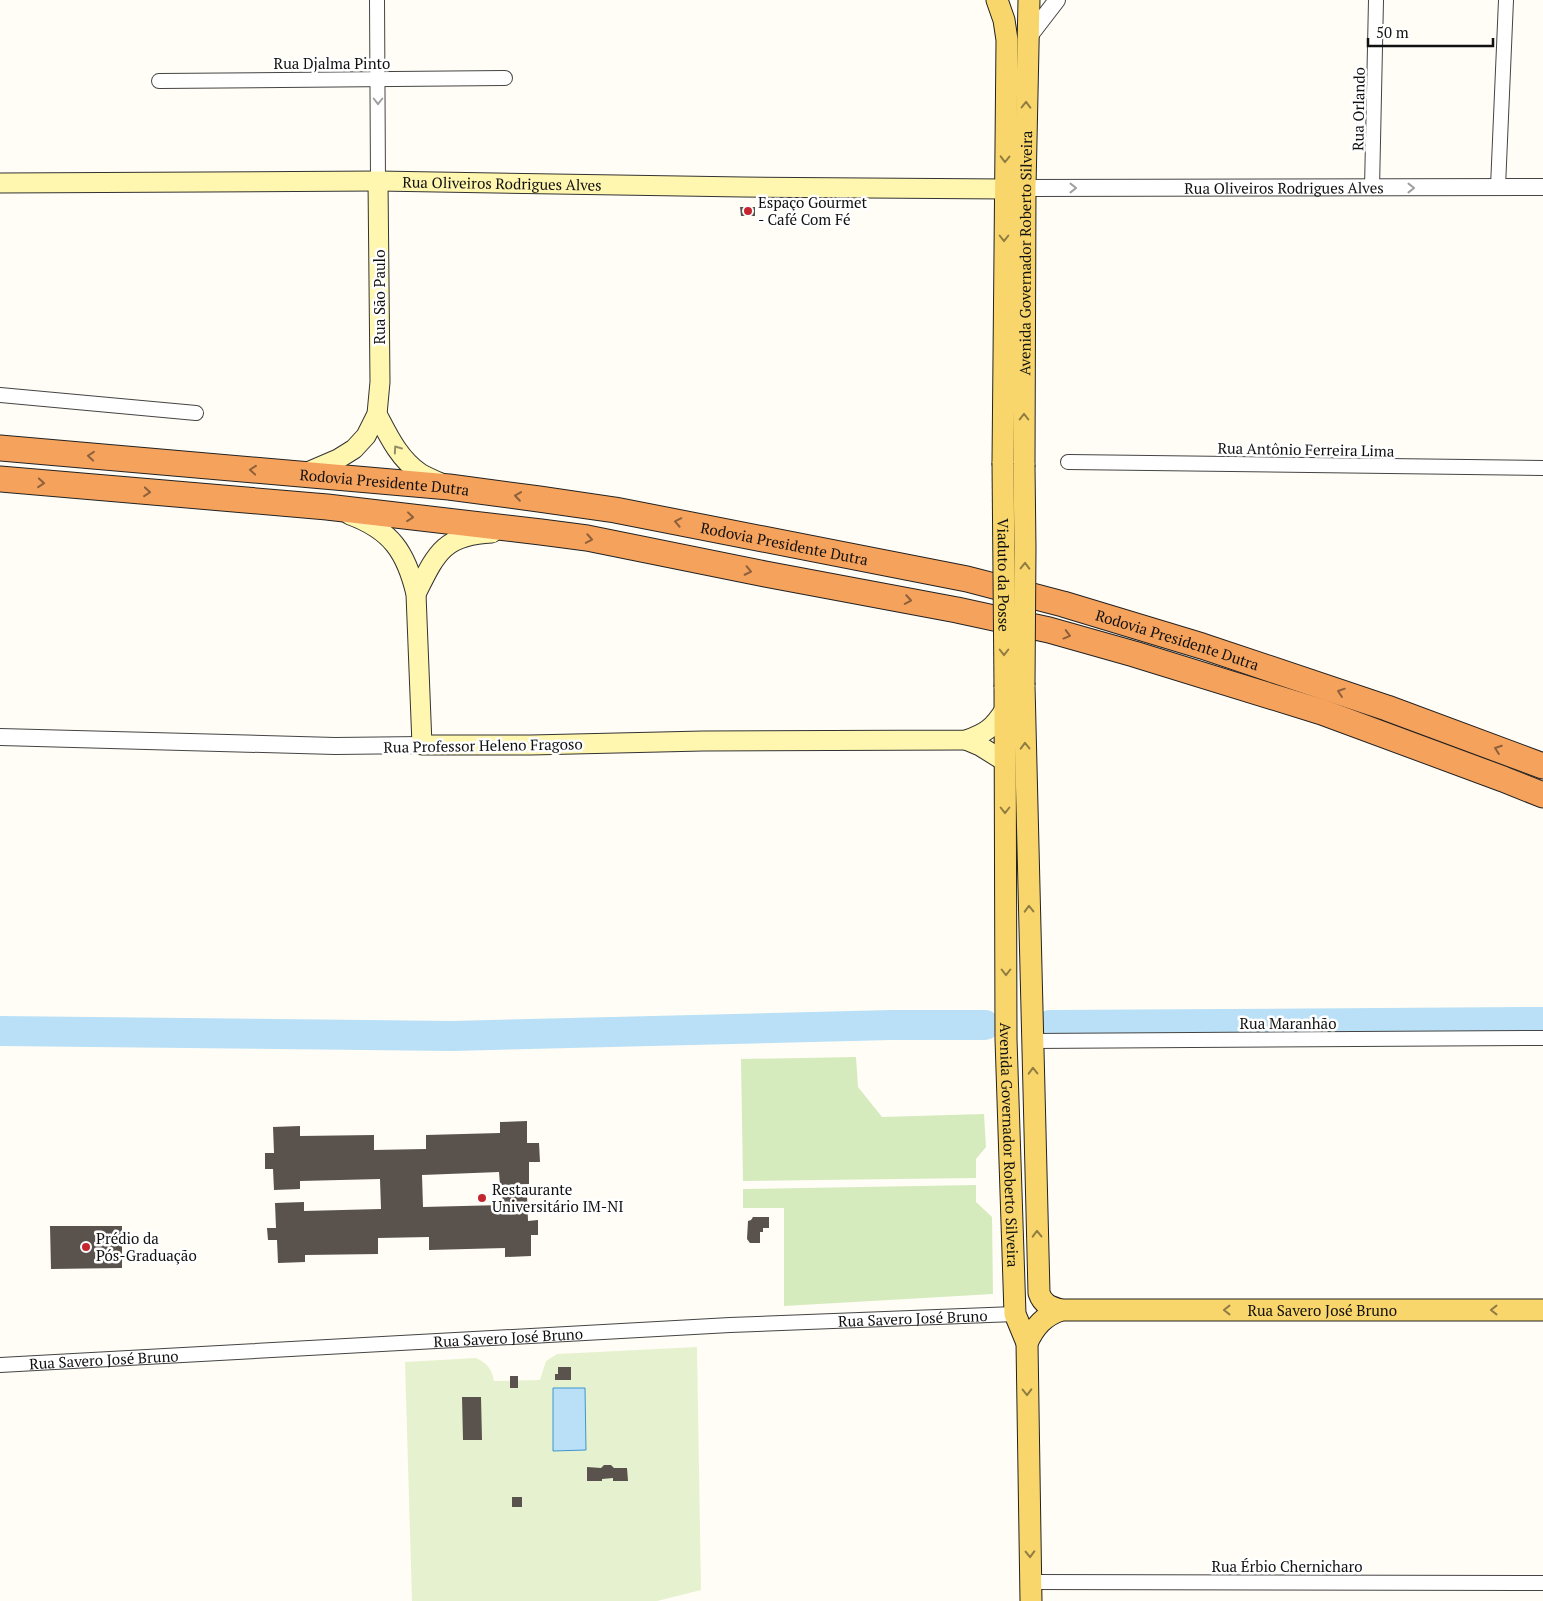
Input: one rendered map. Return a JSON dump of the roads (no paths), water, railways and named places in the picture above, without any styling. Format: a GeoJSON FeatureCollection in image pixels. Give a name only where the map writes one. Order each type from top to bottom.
{"type":"FeatureCollection","features":[{"type":"Feature","properties":{"kind":"highway","name":"Rodovia Presidente Dutra"},"geometry":{"type":"LineString","coordinates":[[3,445],[449,487],[624,512],[966,579],[1054,601],[1202,646],[1379,705],[1543,766]]}},
{"type":"Feature","properties":{"kind":"highway","name":"Rodovia Presidente Dutra"},"geometry":{"type":"LineString","coordinates":[[0,479],[327,508],[541,532],[597,540],[957,610],[1049,630],[1322,712],[1510,781],[1543,795]]}},
{"type":"Feature","properties":{"kind":"main road"},"geometry":{"type":"LineString","coordinates":[[997,0],[1004,20],[1017,40]]}},
{"type":"Feature","properties":{"kind":"main road"},"geometry":{"type":"LineString","coordinates":[[1017,40],[1028,0]]}},
{"type":"Feature","properties":{"kind":"main road","name":"Avenida Governador Roberto Silveira"},"geometry":{"type":"LineString","coordinates":[[1013,464],[1014,188],[1017,40]]}},
{"type":"Feature","properties":{"kind":"main road","name":"Rua Oliveiros Rodrigues Alves"},"geometry":{"type":"LineString","coordinates":[[0,183],[378,181],[753,187],[1014,188]]}},
{"type":"Feature","properties":{"kind":"main road","name":"Rua São Paulo"},"geometry":{"type":"LineString","coordinates":[[302,474],[338,458],[354,448],[366,436],[377,414],[380,382],[378,181]]}},
{"type":"Feature","properties":{"kind":"main road"},"geometry":{"type":"LineString","coordinates":[[377,414],[394,446],[410,464],[420,473],[449,487]]}},
{"type":"Feature","properties":{"kind":"main road","name":"Viaduto da Posse"},"geometry":{"type":"LineString","coordinates":[[1013,464],[1025,548],[1014,686]]}},
{"type":"Feature","properties":{"kind":"main road"},"geometry":{"type":"LineString","coordinates":[[327,508],[365,521],[382,531],[404,557],[411,574],[416,594],[422,745]]}},
{"type":"Feature","properties":{"kind":"main road"},"geometry":{"type":"LineString","coordinates":[[416,594],[432,562],[452,542],[476,534],[541,532]]}},
{"type":"Feature","properties":{"kind":"main road","name":"Avenida Governador Roberto Silveira"},"geometry":{"type":"LineString","coordinates":[[1014,686],[1004,709],[1006,1039],[1015,1314],[1027,1343],[1031,1591]]}},
{"type":"Feature","properties":{"kind":"main road","name":"Avenida Governador Roberto Silveira"},"geometry":{"type":"LineString","coordinates":[[1014,686],[1032,1041],[1039,1293],[1046,1305],[1062,1310]]}},
{"type":"Feature","properties":{"kind":"main road","name":"Rua Professor Heleno Fragoso"},"geometry":{"type":"LineString","coordinates":[[422,745],[966,740],[988,730],[996,723],[1004,709]]}},
{"type":"Feature","properties":{"kind":"main road","name":"Rua Professor Heleno Fragoso"},"geometry":{"type":"LineString","coordinates":[[966,740],[980,746],[1004,761]]}},
{"type":"Feature","properties":{"kind":"main road","name":"Rua Savero José Bruno"},"geometry":{"type":"LineString","coordinates":[[1027,1343],[1040,1321],[1050,1314],[1062,1310],[1543,1310]]}},
{"type":"Feature","properties":{"kind":"street"},"geometry":{"type":"LineString","coordinates":[[377,0],[378,181]]}},
{"type":"Feature","properties":{"kind":"street"},"geometry":{"type":"LineString","coordinates":[[1017,40],[1057,0]]}},
{"type":"Feature","properties":{"kind":"street","name":"Rua Orlando"},"geometry":{"type":"LineString","coordinates":[[1372,188],[1376,0]]}},
{"type":"Feature","properties":{"kind":"street"},"geometry":{"type":"LineString","coordinates":[[1498,187],[1506,0]]}},
{"type":"Feature","properties":{"kind":"street","name":"Rua Djalma Pinto"},"geometry":{"type":"LineString","coordinates":[[159,81],[505,78]]}},
{"type":"Feature","properties":{"kind":"street","name":"Rua Oliveiros Rodrigues Alves"},"geometry":{"type":"LineString","coordinates":[[1014,188],[1543,187]]}},
{"type":"Feature","properties":{"kind":"street"},"geometry":{"type":"LineString","coordinates":[[0,395],[196,413]]}},
{"type":"Feature","properties":{"kind":"street","name":"Rua Antônio Ferreira Lima"},"geometry":{"type":"LineString","coordinates":[[1068,462],[1543,468]]}},
{"type":"Feature","properties":{"kind":"street","name":"Rua Professor Heleno Fragoso"},"geometry":{"type":"LineString","coordinates":[[0,737],[335,746],[422,745]]}},
{"type":"Feature","properties":{"kind":"street","name":"Rua Maranhão"},"geometry":{"type":"LineString","coordinates":[[1032,1041],[1543,1038]]}},
{"type":"Feature","properties":{"kind":"street","name":"Rua Savero José Bruno"},"geometry":{"type":"LineString","coordinates":[[0,1365],[730,1325],[1015,1314]]}},
{"type":"Feature","properties":{"kind":"street","name":"Rua Érbio Chernicharo"},"geometry":{"type":"LineString","coordinates":[[1031,1591],[1543,1583]]}},
{"type":"Feature","properties":{"kind":"water"},"geometry":{"type":"Polygon","coordinates":[[[553,1388],[585,1388],[586,1450],[553,1451],[553,1388]]]}},
{"type":"Feature","properties":{"kind":"waterway"},"geometry":{"type":"LineString","coordinates":[[1050,1025],[1543,1022]]}},
{"type":"Feature","properties":{"kind":"waterway"},"geometry":{"type":"LineString","coordinates":[[0,1031],[452,1036],[891,1025],[985,1025]]}},
{"type":"Feature","properties":{"kind":"place","name":"Espaço Gourmet - Café Com Fé"},"geometry":{"type":"Point","coordinates":[748,211]}},
{"type":"Feature","properties":{"kind":"place","name":"Restaurante Universitário IM-NI"},"geometry":{"type":"Point","coordinates":[482,1198]}},
{"type":"Feature","properties":{"kind":"place","name":"Prédio da Pós-Graduação"},"geometry":{"type":"Point","coordinates":[86,1247]}}]}
